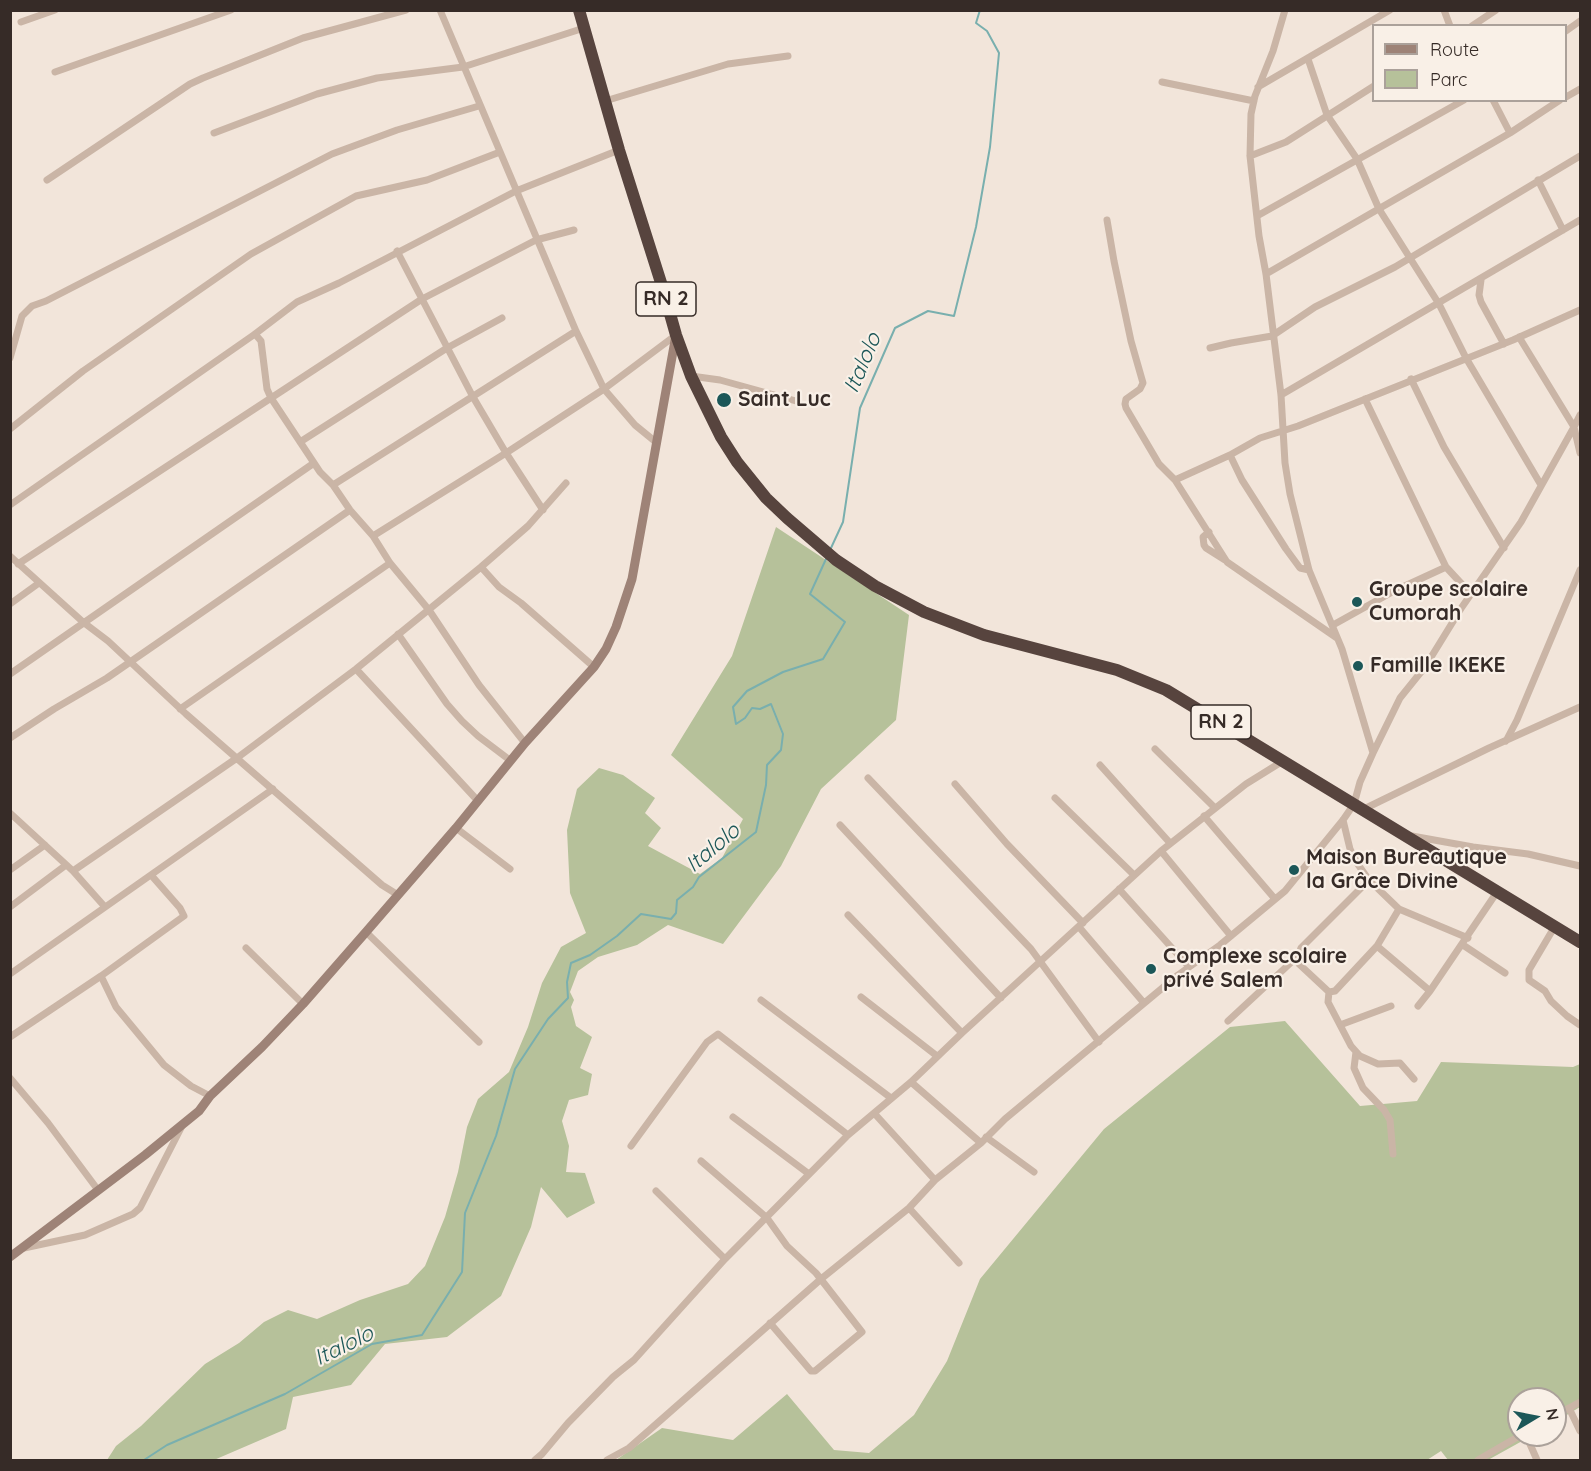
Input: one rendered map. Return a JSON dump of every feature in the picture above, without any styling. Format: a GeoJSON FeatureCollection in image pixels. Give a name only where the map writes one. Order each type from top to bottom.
{"type":"FeatureCollection","features":[{"type":"Feature","properties":{"kind":"highway","name":"RN 2"},"geometry":{"type":"LineString","coordinates":[[579,10],[676,335],[691,376],[721,437],[737,462],[766,498],[836,560],[898,599],[952,624],[1117,670],[1166,690],[1581,942]]}},
{"type":"Feature","properties":{"kind":"street"},"geometry":{"type":"LineString","coordinates":[[21,22],[55,10]]}},
{"type":"Feature","properties":{"kind":"street"},"geometry":{"type":"LineString","coordinates":[[55,72],[231,10]]}},
{"type":"Feature","properties":{"kind":"street"},"geometry":{"type":"LineString","coordinates":[[47,180],[190,84],[297,40],[406,10]]}},
{"type":"Feature","properties":{"kind":"street"},"geometry":{"type":"LineString","coordinates":[[440,10],[576,332],[604,388],[628,417],[657,443]]}},
{"type":"Feature","properties":{"kind":"street"},"geometry":{"type":"LineString","coordinates":[[1285,10],[1254,101],[1251,156],[1281,395],[1288,482],[1309,570],[1351,674],[1373,753]]}},
{"type":"Feature","properties":{"kind":"street"},"geometry":{"type":"LineString","coordinates":[[1258,87],[1390,10]]}},
{"type":"Feature","properties":{"kind":"street"},"geometry":{"type":"LineString","coordinates":[[1475,24],[1496,10]]}},
{"type":"Feature","properties":{"kind":"street"},"geometry":{"type":"LineString","coordinates":[[1567,30],[1581,21]]}},
{"type":"Feature","properties":{"kind":"street"},"geometry":{"type":"LineString","coordinates":[[214,133],[317,93],[377,78],[463,67],[584,28]]}},
{"type":"Feature","properties":{"kind":"street"},"geometry":{"type":"LineString","coordinates":[[605,101],[728,64],[788,56]]}},
{"type":"Feature","properties":{"kind":"street"},"geometry":{"type":"LineString","coordinates":[[1308,59],[1327,115],[1357,159],[1379,209],[1439,304],[1466,358],[1541,485]]}},
{"type":"Feature","properties":{"kind":"street"},"geometry":{"type":"LineString","coordinates":[[1162,82],[1254,101]]}},
{"type":"Feature","properties":{"kind":"street"},"geometry":{"type":"LineString","coordinates":[[1251,156],[1286,142],[1372,87]]}},
{"type":"Feature","properties":{"kind":"street"},"geometry":{"type":"LineString","coordinates":[[1567,96],[1581,89]]}},
{"type":"Feature","properties":{"kind":"street"},"geometry":{"type":"LineString","coordinates":[[1257,216],[1460,102]]}},
{"type":"Feature","properties":{"kind":"street"},"geometry":{"type":"LineString","coordinates":[[1494,102],[1510,133]]}},
{"type":"Feature","properties":{"kind":"street"},"geometry":{"type":"LineString","coordinates":[[1266,274],[1510,133],[1557,102]]}},
{"type":"Feature","properties":{"kind":"street"},"geometry":{"type":"LineString","coordinates":[[10,358],[22,316],[32,306],[46,301],[332,154],[397,130],[479,106]]}},
{"type":"Feature","properties":{"kind":"street"},"geometry":{"type":"LineString","coordinates":[[10,506],[297,302],[339,283],[516,191],[620,150]]}},
{"type":"Feature","properties":{"kind":"street"},"geometry":{"type":"LineString","coordinates":[[10,429],[83,371],[251,254],[356,196],[427,180],[500,152]]}},
{"type":"Feature","properties":{"kind":"street"},"geometry":{"type":"LineString","coordinates":[[1210,348],[1272,336],[1316,307],[1409,258],[1581,156]]}},
{"type":"Feature","properties":{"kind":"street"},"geometry":{"type":"LineString","coordinates":[[1538,180],[1563,230]]}},
{"type":"Feature","properties":{"kind":"street"},"geometry":{"type":"LineString","coordinates":[[1107,220],[1131,341],[1143,383],[1143,387],[1126,399],[1125,404],[1159,464],[1175,480],[1227,562]]}},
{"type":"Feature","properties":{"kind":"street"},"geometry":{"type":"LineString","coordinates":[[1281,395],[1581,220]]}},
{"type":"Feature","properties":{"kind":"street"},"geometry":{"type":"LineString","coordinates":[[18,564],[422,299],[537,240],[574,230]]}},
{"type":"Feature","properties":{"kind":"street"},"geometry":{"type":"LineString","coordinates":[[397,251],[473,397],[543,510]]}},
{"type":"Feature","properties":{"kind":"street"},"geometry":{"type":"LineString","coordinates":[[1481,280],[1479,295],[1481,302],[1504,344]]}},
{"type":"Feature","properties":{"kind":"street"},"geometry":{"type":"LineString","coordinates":[[1175,480],[1230,455],[1260,438],[1504,344],[1581,310]]}},
{"type":"Feature","properties":{"kind":"street"},"geometry":{"type":"LineString","coordinates":[[300,442],[447,348],[502,318]]}},
{"type":"Feature","properties":{"kind":"street"},"geometry":{"type":"LineString","coordinates":[[333,485],[576,332]]}},
{"type":"Feature","properties":{"kind":"street"},"geometry":{"type":"LineString","coordinates":[[255,334],[261,342],[267,389],[300,442],[350,510],[373,536],[390,563],[429,610],[479,685],[525,743]]}},
{"type":"Feature","properties":{"kind":"street"},"geometry":{"type":"LineString","coordinates":[[373,536],[506,453],[604,388],[676,335]]}},
{"type":"Feature","properties":{"kind":"street"},"geometry":{"type":"LineString","coordinates":[[10,1257],[199,1111],[210,1096],[303,1004],[456,828],[525,743],[594,667],[616,627],[632,579],[676,335]]}},
{"type":"Feature","properties":{"kind":"street"},"geometry":{"type":"LineString","coordinates":[[1518,337],[1574,427],[1581,453]]}},
{"type":"Feature","properties":{"kind":"street"},"geometry":{"type":"LineString","coordinates":[[691,376],[720,380],[796,401]]}},
{"type":"Feature","properties":{"kind":"street"},"geometry":{"type":"LineString","coordinates":[[1411,379],[1444,447],[1504,548]]}},
{"type":"Feature","properties":{"kind":"street"},"geometry":{"type":"LineString","coordinates":[[1365,399],[1446,567],[1471,594]]}},
{"type":"Feature","properties":{"kind":"street"},"geometry":{"type":"LineString","coordinates":[[1359,806],[1360,782],[1400,698],[1425,667],[1471,594],[1504,548],[1581,416]]}},
{"type":"Feature","properties":{"kind":"street"},"geometry":{"type":"LineString","coordinates":[[1230,455],[1242,480],[1286,549],[1300,568],[1309,570]]}},
{"type":"Feature","properties":{"kind":"street"},"geometry":{"type":"LineString","coordinates":[[10,675],[314,463]]}},
{"type":"Feature","properties":{"kind":"street"},"geometry":{"type":"LineString","coordinates":[[73,871],[237,758],[356,669],[528,526],[566,483]]}},
{"type":"Feature","properties":{"kind":"street"},"geometry":{"type":"LineString","coordinates":[[10,738],[131,662],[350,510]]}},
{"type":"Feature","properties":{"kind":"street"},"geometry":{"type":"LineString","coordinates":[[1209,532],[1203,537],[1206,548],[1338,639]]}},
{"type":"Feature","properties":{"kind":"street"},"geometry":{"type":"LineString","coordinates":[[10,556],[131,662],[180,709],[382,885],[398,895]]}},
{"type":"Feature","properties":{"kind":"street"},"geometry":{"type":"LineString","coordinates":[[180,709],[390,563]]}},
{"type":"Feature","properties":{"kind":"street"},"geometry":{"type":"LineString","coordinates":[[481,567],[500,587],[522,603],[594,667]]}},
{"type":"Feature","properties":{"kind":"street"},"geometry":{"type":"LineString","coordinates":[[1333,625],[1394,591],[1446,567]]}},
{"type":"Feature","properties":{"kind":"street"},"geometry":{"type":"LineString","coordinates":[[1506,741],[1581,570]]}},
{"type":"Feature","properties":{"kind":"street"},"geometry":{"type":"LineString","coordinates":[[10,604],[39,583]]}},
{"type":"Feature","properties":{"kind":"street"},"geometry":{"type":"LineString","coordinates":[[398,634],[447,704],[462,721],[511,761]]}},
{"type":"Feature","properties":{"kind":"street"},"geometry":{"type":"LineString","coordinates":[[356,669],[478,801]]}},
{"type":"Feature","properties":{"kind":"street"},"geometry":{"type":"LineString","coordinates":[[607,1461],[629,1448],[821,1279],[909,1208],[935,1180],[1144,1003],[1275,899],[1343,820],[1359,806],[1581,707]]}},
{"type":"Feature","properties":{"kind":"street"},"geometry":{"type":"LineString","coordinates":[[1155,749],[1214,807]]}},
{"type":"Feature","properties":{"kind":"street"},"geometry":{"type":"LineString","coordinates":[[535,1461],[568,1423],[613,1377],[634,1360],[725,1260],[848,1135],[911,1082],[1170,843],[1214,807],[1283,761]]}},
{"type":"Feature","properties":{"kind":"street"},"geometry":{"type":"LineString","coordinates":[[1100,765],[1170,843]]}},
{"type":"Feature","properties":{"kind":"street"},"geometry":{"type":"LineString","coordinates":[[868,778],[1041,962],[1099,1041]]}},
{"type":"Feature","properties":{"kind":"street"},"geometry":{"type":"LineString","coordinates":[[955,784],[1081,925],[1144,1003]]}},
{"type":"Feature","properties":{"kind":"street"},"geometry":{"type":"LineString","coordinates":[[10,974],[273,789]]}},
{"type":"Feature","properties":{"kind":"street"},"geometry":{"type":"LineString","coordinates":[[1055,798],[1134,875]]}},
{"type":"Feature","properties":{"kind":"street"},"geometry":{"type":"LineString","coordinates":[[10,813],[73,871],[105,907]]}},
{"type":"Feature","properties":{"kind":"street"},"geometry":{"type":"LineString","coordinates":[[1203,816],[1275,899]]}},
{"type":"Feature","properties":{"kind":"street"},"geometry":{"type":"LineString","coordinates":[[1343,820],[1350,849],[1369,880],[1399,909],[1468,938]]}},
{"type":"Feature","properties":{"kind":"street"},"geometry":{"type":"LineString","coordinates":[[840,825],[1001,998]]}},
{"type":"Feature","properties":{"kind":"street"},"geometry":{"type":"LineString","coordinates":[[456,828],[510,869]]}},
{"type":"Feature","properties":{"kind":"street"},"geometry":{"type":"LineString","coordinates":[[1406,835],[1528,854],[1581,866]]}},
{"type":"Feature","properties":{"kind":"street"},"geometry":{"type":"LineString","coordinates":[[10,870],[45,845]]}},
{"type":"Feature","properties":{"kind":"street"},"geometry":{"type":"LineString","coordinates":[[1161,851],[1230,936]]}},
{"type":"Feature","properties":{"kind":"street"},"geometry":{"type":"LineString","coordinates":[[10,907],[66,865]]}},
{"type":"Feature","properties":{"kind":"street"},"geometry":{"type":"LineString","coordinates":[[10,1037],[101,976],[184,916],[152,875]]}},
{"type":"Feature","properties":{"kind":"street"},"geometry":{"type":"LineString","coordinates":[[1228,1021],[1298,956],[1301,948],[1369,880]]}},
{"type":"Feature","properties":{"kind":"street"},"geometry":{"type":"LineString","coordinates":[[1119,889],[1189,967]]}},
{"type":"Feature","properties":{"kind":"street"},"geometry":{"type":"LineString","coordinates":[[1418,1006],[1468,938],[1497,892]]}},
{"type":"Feature","properties":{"kind":"street"},"geometry":{"type":"LineString","coordinates":[[1329,992],[1339,988],[1377,946],[1399,909]]}},
{"type":"Feature","properties":{"kind":"street"},"geometry":{"type":"LineString","coordinates":[[848,915],[962,1033]]}},
{"type":"Feature","properties":{"kind":"street"},"geometry":{"type":"LineString","coordinates":[[1555,926],[1529,970],[1529,980],[1545,991],[1551,1001],[1567,1016],[1581,1025]]}},
{"type":"Feature","properties":{"kind":"street"},"geometry":{"type":"LineString","coordinates":[[366,932],[479,1042]]}},
{"type":"Feature","properties":{"kind":"street"},"geometry":{"type":"LineString","coordinates":[[1462,945],[1505,974]]}},
{"type":"Feature","properties":{"kind":"street"},"geometry":{"type":"LineString","coordinates":[[1377,946],[1430,991]]}},
{"type":"Feature","properties":{"kind":"street"},"geometry":{"type":"LineString","coordinates":[[246,948],[303,1004]]}},
{"type":"Feature","properties":{"kind":"street"},"geometry":{"type":"LineString","coordinates":[[1298,956],[1299,964],[1329,992]]}},
{"type":"Feature","properties":{"kind":"street"},"geometry":{"type":"LineString","coordinates":[[101,976],[116,1007],[164,1065],[190,1086],[210,1096]]}},
{"type":"Feature","properties":{"kind":"street"},"geometry":{"type":"LineString","coordinates":[[1329,992],[1328,1002],[1356,1052],[1378,1064],[1400,1063],[1414,1079]]}},
{"type":"Feature","properties":{"kind":"street"},"geometry":{"type":"LineString","coordinates":[[861,997],[937,1056]]}},
{"type":"Feature","properties":{"kind":"street"},"geometry":{"type":"LineString","coordinates":[[761,1000],[891,1098]]}},
{"type":"Feature","properties":{"kind":"street"},"geometry":{"type":"LineString","coordinates":[[1341,1025],[1391,1005]]}},
{"type":"Feature","properties":{"kind":"street"},"geometry":{"type":"LineString","coordinates":[[631,1146],[707,1042],[718,1034],[848,1135]]}},
{"type":"Feature","properties":{"kind":"street"},"geometry":{"type":"LineString","coordinates":[[1356,1052],[1354,1068],[1363,1088],[1384,1110],[1390,1120],[1393,1154]]}},
{"type":"Feature","properties":{"kind":"street"},"geometry":{"type":"LineString","coordinates":[[10,1078],[99,1190]]}},
{"type":"Feature","properties":{"kind":"street"},"geometry":{"type":"LineString","coordinates":[[911,1082],[984,1140],[1034,1172]]}},
{"type":"Feature","properties":{"kind":"street"},"geometry":{"type":"LineString","coordinates":[[874,1113],[935,1180]]}},
{"type":"Feature","properties":{"kind":"street"},"geometry":{"type":"LineString","coordinates":[[733,1117],[809,1174]]}},
{"type":"Feature","properties":{"kind":"street"},"geometry":{"type":"LineString","coordinates":[[22,1248],[85,1235],[133,1214],[140,1208],[183,1124]]}},
{"type":"Feature","properties":{"kind":"street"},"geometry":{"type":"LineString","coordinates":[[701,1161],[767,1218],[788,1246],[821,1279],[862,1332],[815,1371],[811,1371],[770,1323]]}},
{"type":"Feature","properties":{"kind":"street"},"geometry":{"type":"LineString","coordinates":[[656,1191],[725,1260]]}},
{"type":"Feature","properties":{"kind":"street"},"geometry":{"type":"LineString","coordinates":[[909,1208],[959,1263]]}},
{"type":"Feature","properties":{"kind":"street"},"geometry":{"type":"LineString","coordinates":[[1581,1402],[1569,1408],[1581,1431]]}},
{"type":"Feature","properties":{"kind":"street"},"geometry":{"type":"LineString","coordinates":[[1478,1461],[1507,1443]]}},
{"type":"Feature","properties":{"kind":"street"},"geometry":{"type":"LineString","coordinates":[[1531,1447],[1537,1461]]}},
{"type":"Feature","properties":{"kind":"green space"},"geometry":{"type":"Polygon","coordinates":[[[776,527],[909,615],[896,720],[821,789],[781,866],[723,944],[668,925],[637,945],[598,957],[578,971],[570,992],[574,1000],[571,1007],[576,1026],[592,1037],[580,1068],[592,1074],[588,1095],[569,1100],[562,1121],[569,1146],[566,1172],[585,1173],[595,1203],[567,1218],[541,1187],[531,1227],[501,1296],[447,1337],[385,1344],[351,1385],[293,1397],[286,1429],[214,1460],[107,1460],[116,1446],[141,1426],[205,1364],[239,1343],[264,1322],[288,1310],[317,1319],[360,1300],[408,1284],[425,1266],[445,1217],[458,1172],[467,1127],[478,1099],[509,1072],[528,1027],[542,983],[561,947],[586,933],[570,893],[567,830],[577,789],[599,768],[623,775],[655,798],[645,813],[661,828],[648,846],[700,874],[722,858],[743,819],[671,755],[732,656],[776,527]]]}},
{"type":"Feature","properties":{"kind":"green space"},"geometry":{"type":"Polygon","coordinates":[[[1285,1021],[1360,1106],[1417,1101],[1441,1062],[1573,1067],[1580,1064],[1580,1407],[1567,1415],[1567,1387],[1507,1387],[1507,1447],[1511,1447],[1488,1460],[1448,1460],[1441,1451],[1427,1460],[616,1460],[662,1428],[733,1440],[787,1394],[834,1450],[869,1453],[914,1415],[947,1361],[980,1279],[1104,1129],[1230,1027],[1285,1021]]]}},
{"type":"Feature","properties":{"kind":"waterway","name":"Italolo"},"geometry":{"type":"LineString","coordinates":[[831,548],[843,522],[860,408],[895,328],[928,311],[954,316],[976,227],[990,147],[999,53],[987,31],[976,23],[980,10]]}},
{"type":"Feature","properties":{"kind":"waterway","name":"Italolo"},"geometry":{"type":"LineString","coordinates":[[144,1460],[167,1445],[285,1394],[372,1344],[422,1335],[462,1272],[465,1213],[496,1136],[515,1069],[548,1019],[568,998],[567,982],[571,963],[590,955],[617,936],[641,914],[671,919],[676,913],[677,900],[693,887],[699,877],[756,832],[766,785],[767,765],[781,750],[783,734],[771,704],[760,709],[752,708],[745,718],[736,724],[733,707],[747,691],[783,672],[823,659],[845,622],[810,594],[826,559]]}},
{"type":"Feature","properties":{"kind":"place","name":"Saint Luc"},"geometry":{"type":"Point","coordinates":[724,400]}},
{"type":"Feature","properties":{"kind":"place","name":"Groupe scolaire Cumorah"},"geometry":{"type":"Point","coordinates":[1357,602]}},
{"type":"Feature","properties":{"kind":"place","name":"Famille IKEKE"},"geometry":{"type":"Point","coordinates":[1358,666]}},
{"type":"Feature","properties":{"kind":"place","name":"Maison Bureautique la Grâce Divine"},"geometry":{"type":"Point","coordinates":[1294,870]}},
{"type":"Feature","properties":{"kind":"place","name":"Complexe scolaire privé Salem"},"geometry":{"type":"Point","coordinates":[1151,969]}}]}
